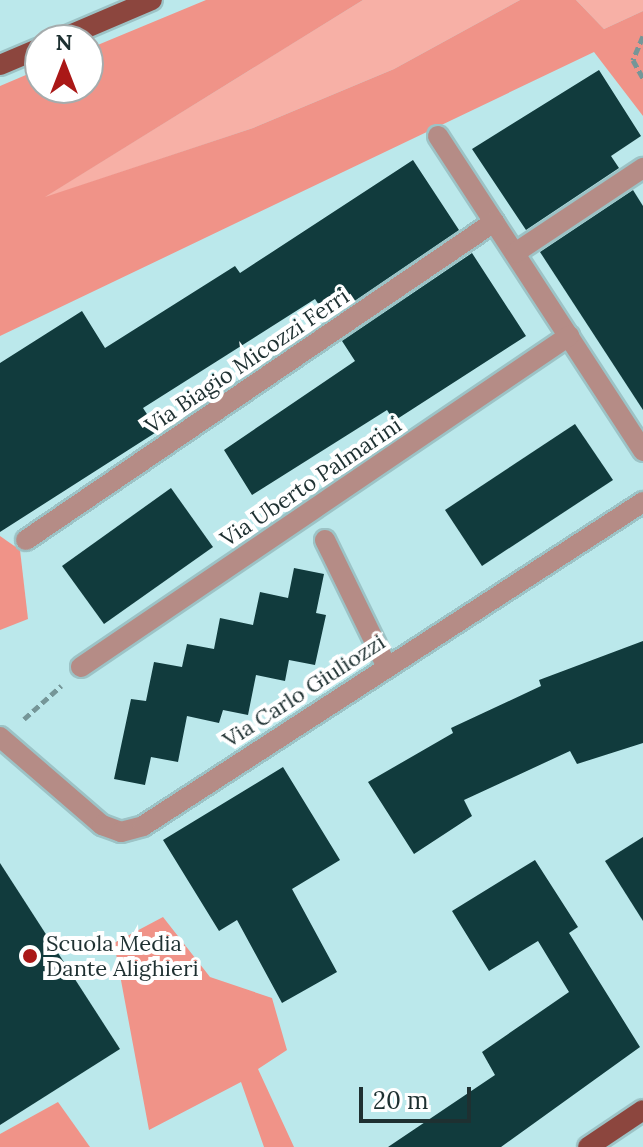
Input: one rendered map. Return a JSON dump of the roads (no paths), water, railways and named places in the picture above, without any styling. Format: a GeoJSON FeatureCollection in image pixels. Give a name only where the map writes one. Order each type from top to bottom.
{"type":"FeatureCollection","features":[{"type":"Feature","properties":{"kind":"main road"},"geometry":{"type":"LineString","coordinates":[[96,24],[152,0]]}},
{"type":"Feature","properties":{"kind":"main road"},"geometry":{"type":"LineString","coordinates":[[0,65],[24,55]]}},
{"type":"Feature","properties":{"kind":"main road"},"geometry":{"type":"LineString","coordinates":[[588,1147],[643,1110]]}},
{"type":"Feature","properties":{"kind":"street"},"geometry":{"type":"LineString","coordinates":[[438,136],[643,451]]}},
{"type":"Feature","properties":{"kind":"street"},"geometry":{"type":"LineString","coordinates":[[515,253],[643,168]]}},
{"type":"Feature","properties":{"kind":"street","name":"Via Biagio Micozzi Ferri"},"geometry":{"type":"LineString","coordinates":[[26,540],[494,222]]}},
{"type":"Feature","properties":{"kind":"street","name":"Via Uberto Palmarini"},"geometry":{"type":"LineString","coordinates":[[81,667],[569,336]]}},
{"type":"Feature","properties":{"kind":"street","name":"Via Carlo Giuliozzi"},"geometry":{"type":"LineString","coordinates":[[0,737],[102,825],[121,832],[143,826],[386,665],[643,502]]}},
{"type":"Feature","properties":{"kind":"street"},"geometry":{"type":"LineString","coordinates":[[325,540],[386,665]]}},
{"type":"Feature","properties":{"kind":"place","name":"Scuola Media Dante Alighieri"},"geometry":{"type":"Point","coordinates":[30,956]}}]}
